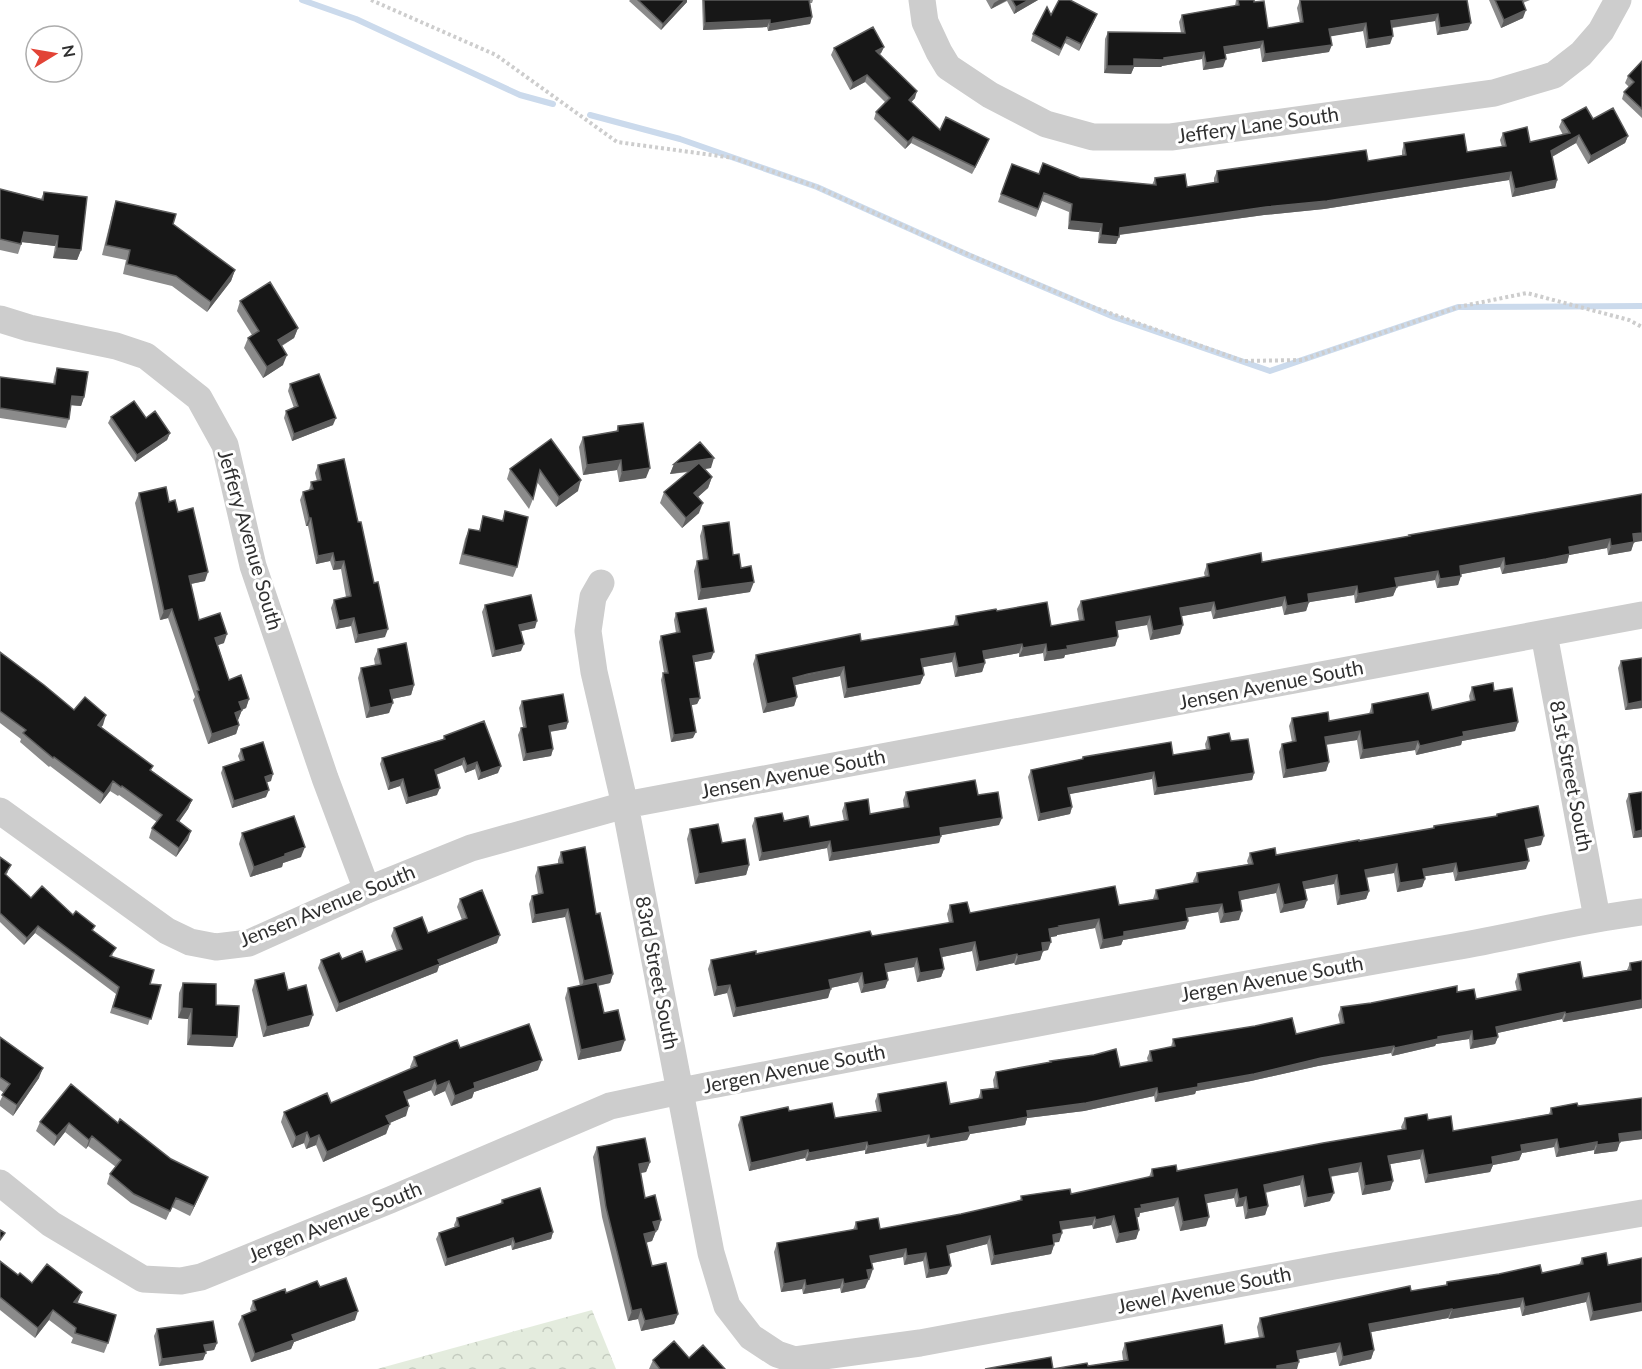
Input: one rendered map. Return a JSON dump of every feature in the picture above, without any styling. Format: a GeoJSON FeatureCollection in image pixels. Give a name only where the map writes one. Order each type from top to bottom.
{"type":"FeatureCollection","features":[{"type":"Feature","properties":{"kind":"street","name":"Jeffery Lane South"},"geometry":{"type":"LineString","coordinates":[[922,0],[925,22],[948,67],[990,95],[1046,124],[1093,137],[1171,137],[1494,93],[1554,75],[1581,54],[1601,31],[1618,0]]}},
{"type":"Feature","properties":{"kind":"street","name":"Jeffery Avenue South"},"geometry":{"type":"LineString","coordinates":[[0,320],[116,346],[146,356],[199,398],[225,445],[253,566],[325,778],[367,890]]}},
{"type":"Feature","properties":{"kind":"street","name":"83rd Street South"},"geometry":{"type":"LineString","coordinates":[[601,583],[593,597],[588,631],[594,672],[625,805],[711,1253],[727,1306],[751,1337],[768,1349]]}},
{"type":"Feature","properties":{"kind":"street","name":"Jensen Avenue South"},"geometry":{"type":"LineString","coordinates":[[0,811],[166,931],[190,942],[216,947],[249,943],[367,890],[471,848],[625,805],[1642,615]]}},
{"type":"Feature","properties":{"kind":"street","name":"81st Street South"},"geometry":{"type":"LineString","coordinates":[[1544,634],[1598,918]]}},
{"type":"Feature","properties":{"kind":"street","name":"Jergen Avenue South"},"geometry":{"type":"LineString","coordinates":[[0,1183],[51,1224],[143,1279],[181,1281],[201,1277],[610,1106],[1299,974],[1598,918],[1642,912]]}},
{"type":"Feature","properties":{"kind":"street","name":"Jewel Avenue South"},"geometry":{"type":"LineString","coordinates":[[768,1349],[795,1360],[920,1344],[1334,1266],[1642,1213]]}},
{"type":"Feature","properties":{"kind":"path"},"geometry":{"type":"LineString","coordinates":[[371,0],[496,55],[617,142],[734,158],[818,187],[1082,303],[1243,361],[1302,360],[1458,307],[1527,293],[1629,320],[1642,327]]}},
{"type":"Feature","properties":{"kind":"green space"},"geometry":{"type":"Polygon","coordinates":[[[592,1310],[616,1369],[377,1369],[592,1310]]]}},
{"type":"Feature","properties":{"kind":"building"},"geometry":{"type":"Polygon","coordinates":[[[638,0],[685,0],[663,24],[638,0]]]}},
{"type":"Feature","properties":{"kind":"building"},"geometry":{"type":"Polygon","coordinates":[[[704,0],[809,0],[812,17],[770,24],[770,20],[705,23],[704,0]]]}},
{"type":"Feature","properties":{"kind":"building"},"geometry":{"type":"Polygon","coordinates":[[[1012,0],[1029,0],[1016,7],[1012,0]]]}},
{"type":"Feature","properties":{"kind":"building"},"geometry":{"type":"Polygon","coordinates":[[[1059,0],[1070,0],[1097,14],[1081,44],[1067,37],[1061,49],[1033,34],[1047,7],[1051,15],[1059,0]]]}},
{"type":"Feature","properties":{"kind":"building"},"geometry":{"type":"Polygon","coordinates":[[[1238,0],[1264,1],[1268,28],[1303,22],[1300,0],[1467,0],[1471,23],[1440,28],[1438,14],[1391,21],[1393,36],[1368,40],[1366,23],[1329,29],[1332,45],[1265,54],[1263,41],[1224,47],[1226,59],[1206,63],[1204,52],[1164,58],[1164,60],[1134,59],[1134,66],[1107,66],[1108,32],[1185,33],[1182,15],[1239,5],[1238,0]]]}},
{"type":"Feature","properties":{"kind":"building"},"geometry":{"type":"Polygon","coordinates":[[[1495,0],[1522,0],[1526,10],[1504,20],[1495,0]]]}},
{"type":"Feature","properties":{"kind":"building"},"geometry":{"type":"Polygon","coordinates":[[[873,27],[884,47],[876,51],[917,91],[909,100],[940,130],[946,117],[989,139],[975,167],[913,137],[908,142],[876,112],[890,98],[867,75],[853,83],[834,48],[873,27]]]}},
{"type":"Feature","properties":{"kind":"building"},"geometry":{"type":"Polygon","coordinates":[[[1642,61],[1642,109],[1624,92],[1634,82],[1628,76],[1642,61]]]}},
{"type":"Feature","properties":{"kind":"building"},"geometry":{"type":"Polygon","coordinates":[[[1586,107],[1593,119],[1613,108],[1628,136],[1591,156],[1579,135],[1551,151],[1557,180],[1515,189],[1511,172],[1327,201],[1266,207],[1120,228],[1119,237],[1101,235],[1102,224],[1070,221],[1072,204],[1044,193],[1038,209],[1001,194],[1012,164],[1039,174],[1043,163],[1080,178],[1156,185],[1155,178],[1185,174],[1187,187],[1218,182],[1217,171],[1366,150],[1368,161],[1406,155],[1404,143],[1464,134],[1467,152],[1506,146],[1503,133],[1527,127],[1530,142],[1570,133],[1562,120],[1586,107]]]}},
{"type":"Feature","properties":{"kind":"building"},"geometry":{"type":"Polygon","coordinates":[[[0,189],[43,200],[44,192],[87,197],[81,250],[57,248],[58,236],[24,232],[21,244],[0,239],[0,189]]]}},
{"type":"Feature","properties":{"kind":"building"},"geometry":{"type":"Polygon","coordinates":[[[116,201],[176,214],[173,224],[235,270],[211,302],[176,276],[127,264],[130,250],[106,245],[116,201]]]}},
{"type":"Feature","properties":{"kind":"building"},"geometry":{"type":"Polygon","coordinates":[[[270,282],[298,328],[278,340],[287,355],[267,367],[248,338],[259,331],[240,301],[270,282]]]}},
{"type":"Feature","properties":{"kind":"building"},"geometry":{"type":"Polygon","coordinates":[[[57,368],[88,372],[84,397],[72,396],[69,419],[0,408],[0,377],[55,384],[57,368]]]}},
{"type":"Feature","properties":{"kind":"building"},"geometry":{"type":"Polygon","coordinates":[[[319,374],[336,418],[294,434],[286,411],[298,406],[290,384],[319,374]]]}},
{"type":"Feature","properties":{"kind":"building"},"geometry":{"type":"Polygon","coordinates":[[[134,401],[146,418],[155,411],[170,433],[137,455],[111,417],[134,401]]]}},
{"type":"Feature","properties":{"kind":"building"},"geometry":{"type":"Polygon","coordinates":[[[643,423],[650,468],[622,472],[621,460],[587,465],[583,437],[618,431],[618,426],[643,423]]]}},
{"type":"Feature","properties":{"kind":"building"},"geometry":{"type":"Polygon","coordinates":[[[551,439],[581,480],[559,497],[540,470],[533,499],[510,469],[551,439]]]}},
{"type":"Feature","properties":{"kind":"building"},"geometry":{"type":"Polygon","coordinates":[[[700,442],[714,458],[674,464],[700,442]]]}},
{"type":"Feature","properties":{"kind":"building"},"geometry":{"type":"Polygon","coordinates":[[[344,459],[358,522],[361,522],[374,583],[378,582],[388,629],[358,635],[354,618],[339,621],[334,600],[351,596],[344,561],[335,562],[333,553],[318,556],[311,518],[309,518],[303,492],[313,489],[311,482],[321,480],[318,465],[344,459]]]}},
{"type":"Feature","properties":{"kind":"building"},"geometry":{"type":"Polygon","coordinates":[[[699,463],[712,477],[694,493],[703,503],[686,518],[664,492],[699,463]]]}},
{"type":"Feature","properties":{"kind":"building"},"geometry":{"type":"Polygon","coordinates":[[[166,487],[169,502],[175,500],[178,512],[193,508],[208,572],[189,576],[199,620],[220,613],[227,634],[215,638],[229,680],[241,675],[249,699],[239,702],[242,710],[235,713],[239,725],[212,734],[172,609],[164,611],[139,493],[166,487]]]}},
{"type":"Feature","properties":{"kind":"building"},"geometry":{"type":"Polygon","coordinates":[[[1642,494],[1642,533],[1633,534],[1634,542],[1611,546],[1610,539],[1569,547],[1570,554],[1546,559],[1505,566],[1504,558],[1460,566],[1461,576],[1440,579],[1438,571],[1395,578],[1397,587],[1358,594],[1357,586],[1308,594],[1309,602],[1287,606],[1285,597],[1216,611],[1214,602],[1180,608],[1183,625],[1153,631],[1150,616],[1116,622],[1118,637],[1047,652],[1046,644],[1023,648],[1022,644],[983,651],[985,663],[958,668],[955,653],[921,659],[924,675],[847,689],[844,667],[793,678],[797,697],[767,704],[756,655],[860,634],[861,641],[958,625],[956,616],[1047,602],[1051,626],[1084,620],[1081,601],[1209,576],[1207,564],[1261,553],[1262,562],[1642,494]]]}},
{"type":"Feature","properties":{"kind":"building"},"geometry":{"type":"Polygon","coordinates":[[[505,511],[528,517],[517,567],[463,554],[469,529],[480,531],[483,516],[503,521],[505,511]]]}},
{"type":"Feature","properties":{"kind":"building"},"geometry":{"type":"Polygon","coordinates":[[[729,522],[733,555],[739,554],[741,568],[751,566],[754,582],[701,589],[697,561],[708,559],[703,526],[729,522]]]}},
{"type":"Feature","properties":{"kind":"building"},"geometry":{"type":"Polygon","coordinates":[[[531,595],[537,621],[519,625],[524,644],[495,651],[485,605],[531,595]]]}},
{"type":"Feature","properties":{"kind":"building"},"geometry":{"type":"Polygon","coordinates":[[[706,608],[714,652],[693,656],[700,698],[690,699],[696,732],[674,735],[663,673],[668,673],[661,636],[680,632],[676,613],[706,608]]]}},
{"type":"Feature","properties":{"kind":"building"},"geometry":{"type":"Polygon","coordinates":[[[406,643],[414,685],[390,690],[393,703],[370,708],[361,668],[381,664],[378,649],[406,643]]]}},
{"type":"Feature","properties":{"kind":"building"},"geometry":{"type":"Polygon","coordinates":[[[0,652],[74,710],[85,697],[106,715],[98,725],[153,766],[150,770],[192,800],[177,820],[191,831],[179,848],[152,828],[162,815],[113,781],[104,794],[53,758],[23,733],[26,730],[0,711],[0,652]]]}},
{"type":"Feature","properties":{"kind":"building"},"geometry":{"type":"Polygon","coordinates":[[[1642,658],[1642,701],[1628,704],[1621,661],[1642,658]]]}},
{"type":"Feature","properties":{"kind":"building"},"geometry":{"type":"Polygon","coordinates":[[[1493,683],[1494,691],[1512,688],[1518,722],[1463,732],[1464,736],[1420,746],[1418,741],[1363,750],[1360,731],[1325,737],[1329,762],[1286,770],[1282,744],[1296,741],[1292,718],[1328,712],[1329,721],[1373,713],[1372,704],[1428,693],[1432,710],[1475,700],[1472,687],[1493,683]]]}},
{"type":"Feature","properties":{"kind":"building"},"geometry":{"type":"Polygon","coordinates":[[[563,694],[568,722],[549,726],[553,749],[526,754],[521,728],[526,727],[522,701],[563,694]]]}},
{"type":"Feature","properties":{"kind":"building"},"geometry":{"type":"Polygon","coordinates":[[[484,721],[501,766],[481,773],[477,762],[467,766],[464,758],[435,770],[440,788],[408,798],[403,779],[390,783],[382,758],[445,739],[444,736],[484,721]]]}},
{"type":"Feature","properties":{"kind":"building"},"geometry":{"type":"Polygon","coordinates":[[[1229,733],[1231,741],[1248,739],[1254,773],[1157,788],[1154,772],[1068,788],[1072,807],[1040,814],[1031,770],[1083,759],[1083,757],[1171,742],[1173,755],[1210,749],[1208,737],[1229,733]]]}},
{"type":"Feature","properties":{"kind":"building"},"geometry":{"type":"Polygon","coordinates":[[[263,742],[273,774],[265,777],[269,790],[234,801],[223,767],[244,760],[241,749],[263,742]]]}},
{"type":"Feature","properties":{"kind":"building"},"geometry":{"type":"Polygon","coordinates":[[[975,780],[978,795],[998,792],[1002,818],[940,828],[941,836],[832,853],[830,841],[762,853],[755,818],[782,813],[784,821],[808,816],[810,827],[848,820],[845,803],[868,799],[870,814],[909,807],[906,792],[975,780]]]}},
{"type":"Feature","properties":{"kind":"building"},"geometry":{"type":"Polygon","coordinates":[[[1642,792],[1642,830],[1635,832],[1629,794],[1642,792]]]}},
{"type":"Feature","properties":{"kind":"building"},"geometry":{"type":"Polygon","coordinates":[[[1538,806],[1544,836],[1525,840],[1529,861],[1458,873],[1456,863],[1423,869],[1425,879],[1400,883],[1397,864],[1365,870],[1369,891],[1340,896],[1337,875],[1303,882],[1307,900],[1284,905],[1279,884],[1239,892],[1242,911],[1224,914],[1222,904],[1186,909],[1188,921],[1124,932],[1124,936],[1103,940],[1099,919],[1059,926],[1049,929],[1051,942],[1042,943],[1043,951],[979,962],[975,942],[940,949],[944,969],[920,973],[917,958],[885,964],[888,980],[864,985],[862,973],[829,980],[831,989],[736,1008],[730,985],[717,987],[711,960],[756,951],[756,954],[870,931],[872,936],[953,922],[950,905],[967,902],[970,913],[1115,886],[1119,905],[1158,899],[1156,890],[1198,882],[1197,873],[1253,864],[1250,853],[1275,848],[1276,855],[1434,828],[1434,826],[1497,816],[1497,814],[1538,806]]]}},
{"type":"Feature","properties":{"kind":"building"},"geometry":{"type":"Polygon","coordinates":[[[294,816],[305,847],[254,867],[242,833],[294,816]]]}},
{"type":"Feature","properties":{"kind":"building"},"geometry":{"type":"Polygon","coordinates":[[[718,824],[722,843],[745,839],[749,865],[699,874],[690,829],[718,824]]]}},
{"type":"Feature","properties":{"kind":"building"},"geometry":{"type":"Polygon","coordinates":[[[585,847],[596,914],[600,913],[613,974],[584,981],[568,909],[535,915],[532,896],[543,893],[538,867],[563,863],[561,852],[585,847]]]}},
{"type":"Feature","properties":{"kind":"building"},"geometry":{"type":"Polygon","coordinates":[[[0,857],[11,865],[5,874],[31,898],[42,886],[73,915],[76,911],[95,926],[92,930],[116,948],[110,956],[154,970],[150,984],[161,985],[151,1019],[113,1007],[119,987],[38,926],[27,938],[0,913],[0,857]]]}},
{"type":"Feature","properties":{"kind":"building"},"geometry":{"type":"Polygon","coordinates":[[[482,890],[500,935],[438,960],[440,964],[339,1004],[321,960],[339,953],[342,959],[362,951],[366,962],[402,949],[394,928],[422,917],[428,933],[467,918],[460,899],[482,890]]]}},
{"type":"Feature","properties":{"kind":"building"},"geometry":{"type":"Polygon","coordinates":[[[1642,961],[1642,1000],[1566,1014],[1565,1012],[1496,1027],[1498,1037],[1473,1041],[1472,1031],[1395,1048],[1394,1046],[1321,1058],[1198,1084],[1198,1087],[1158,1094],[1157,1088],[1086,1103],[1027,1111],[1028,1117],[969,1127],[970,1132],[930,1139],[929,1135],[868,1146],[867,1142],[809,1153],[808,1150],[751,1163],[741,1117],[788,1107],[789,1111],[832,1103],[835,1118],[881,1111],[878,1094],[946,1082],[950,1104],[982,1098],[981,1090],[998,1088],[996,1072],[1116,1049],[1120,1067],[1152,1061],[1150,1051],[1175,1046],[1173,1039],[1292,1018],[1296,1034],[1344,1023],[1341,1007],[1457,986],[1457,992],[1474,989],[1476,999],[1521,990],[1518,974],[1580,962],[1583,978],[1631,970],[1630,963],[1642,961]]]}},
{"type":"Feature","properties":{"kind":"building"},"geometry":{"type":"Polygon","coordinates":[[[284,973],[288,990],[306,985],[313,1015],[267,1027],[255,980],[284,973]]]}},
{"type":"Feature","properties":{"kind":"building"},"geometry":{"type":"Polygon","coordinates":[[[597,982],[604,1013],[618,1010],[625,1040],[581,1050],[568,988],[597,982]]]}},
{"type":"Feature","properties":{"kind":"building"},"geometry":{"type":"Polygon","coordinates":[[[183,983],[216,984],[216,1005],[239,1006],[237,1037],[191,1035],[192,1009],[182,1008],[183,983]]]}},
{"type":"Feature","properties":{"kind":"building"},"geometry":{"type":"Polygon","coordinates":[[[529,1024],[542,1060],[474,1083],[475,1088],[455,1096],[449,1081],[437,1086],[435,1080],[404,1092],[409,1106],[386,1116],[390,1124],[327,1152],[319,1135],[310,1139],[307,1132],[296,1137],[284,1112],[327,1093],[331,1103],[417,1066],[414,1057],[457,1040],[460,1048],[529,1024]]]}},
{"type":"Feature","properties":{"kind":"building"},"geometry":{"type":"Polygon","coordinates":[[[0,1037],[43,1068],[17,1105],[2,1095],[10,1084],[0,1077],[0,1037]]]}},
{"type":"Feature","properties":{"kind":"building"},"geometry":{"type":"Polygon","coordinates":[[[71,1084],[118,1123],[120,1119],[171,1159],[208,1177],[194,1206],[176,1198],[170,1211],[134,1194],[110,1174],[121,1160],[92,1136],[89,1140],[69,1123],[57,1136],[40,1122],[71,1084]]]}},
{"type":"Feature","properties":{"kind":"building"},"geometry":{"type":"Polygon","coordinates":[[[1642,1098],[1642,1131],[1619,1134],[1620,1142],[1597,1145],[1597,1142],[1559,1149],[1557,1139],[1521,1145],[1522,1151],[1492,1157],[1493,1164],[1428,1175],[1423,1150],[1388,1156],[1393,1181],[1365,1186],[1361,1163],[1329,1169],[1334,1193],[1307,1198],[1303,1176],[1264,1185],[1268,1206],[1248,1210],[1246,1197],[1239,1199],[1237,1189],[1205,1195],[1209,1217],[1183,1222],[1178,1198],[1141,1205],[1142,1208],[1135,1209],[1139,1230],[1119,1234],[1114,1216],[1096,1220],[1095,1217],[1060,1222],[1062,1233],[1053,1235],[1054,1245],[994,1256],[990,1236],[947,1246],[951,1266],[929,1270],[926,1253],[907,1256],[906,1249],[870,1256],[873,1269],[867,1270],[869,1279],[844,1284],[843,1279],[806,1286],[805,1280],[784,1284],[777,1243],[857,1229],[856,1222],[878,1218],[880,1229],[1022,1200],[1021,1196],[1070,1189],[1071,1194],[1153,1176],[1152,1169],[1176,1165],[1177,1171],[1406,1129],[1405,1118],[1427,1114],[1428,1120],[1451,1116],[1453,1131],[1552,1114],[1551,1108],[1577,1103],[1578,1106],[1642,1098]]]}},
{"type":"Feature","properties":{"kind":"building"},"geometry":{"type":"Polygon","coordinates":[[[645,1138],[650,1162],[639,1164],[645,1198],[655,1195],[661,1220],[653,1222],[656,1231],[644,1234],[652,1266],[666,1263],[678,1314],[645,1321],[641,1309],[632,1311],[606,1207],[597,1147],[645,1138]]]}},
{"type":"Feature","properties":{"kind":"building"},"geometry":{"type":"Polygon","coordinates":[[[540,1188],[553,1232],[515,1244],[513,1238],[447,1259],[439,1233],[459,1226],[457,1218],[540,1188]]]}},
{"type":"Feature","properties":{"kind":"building"},"geometry":{"type":"Polygon","coordinates":[[[0,1230],[5,1233],[0,1240],[0,1230]]]}},
{"type":"Feature","properties":{"kind":"building"},"geometry":{"type":"Polygon","coordinates":[[[1606,1253],[1608,1265],[1642,1258],[1642,1303],[1593,1312],[1589,1293],[1525,1307],[1523,1298],[1369,1324],[1374,1350],[1343,1357],[1340,1343],[1297,1351],[1299,1362],[1277,1366],[1277,1369],[1053,1369],[1087,1363],[1088,1366],[1128,1360],[1125,1343],[1222,1325],[1225,1344],[1264,1337],[1260,1318],[1410,1286],[1411,1291],[1540,1265],[1542,1273],[1583,1264],[1582,1258],[1606,1253]]]}},
{"type":"Feature","properties":{"kind":"building"},"geometry":{"type":"Polygon","coordinates":[[[0,1261],[32,1283],[47,1264],[82,1292],[74,1302],[116,1315],[108,1343],[75,1333],[76,1328],[53,1310],[38,1328],[0,1297],[0,1261]]]}},
{"type":"Feature","properties":{"kind":"building"},"geometry":{"type":"Polygon","coordinates":[[[346,1278],[358,1311],[292,1335],[294,1340],[255,1354],[242,1316],[256,1310],[253,1301],[285,1289],[286,1293],[317,1281],[320,1287],[346,1278]]]}},
{"type":"Feature","properties":{"kind":"building"},"geometry":{"type":"Polygon","coordinates":[[[213,1321],[217,1343],[204,1345],[206,1353],[162,1359],[157,1329],[213,1321]]]}},
{"type":"Feature","properties":{"kind":"building"},"geometry":{"type":"Polygon","coordinates":[[[674,1341],[689,1358],[703,1345],[725,1369],[660,1369],[653,1360],[674,1341]]]}},
{"type":"Feature","properties":{"kind":"building"},"geometry":{"type":"Polygon","coordinates":[[[1051,1357],[1053,1369],[985,1369],[1051,1357]]]}},
{"type":"Feature","properties":{"kind":"waterway"},"geometry":{"type":"LineString","coordinates":[[302,0],[356,19],[520,95],[553,104]]}},
{"type":"Feature","properties":{"kind":"waterway"},"geometry":{"type":"LineString","coordinates":[[590,115],[680,139],[817,187],[1114,317],[1270,371],[1458,307],[1642,306]]}}]}
